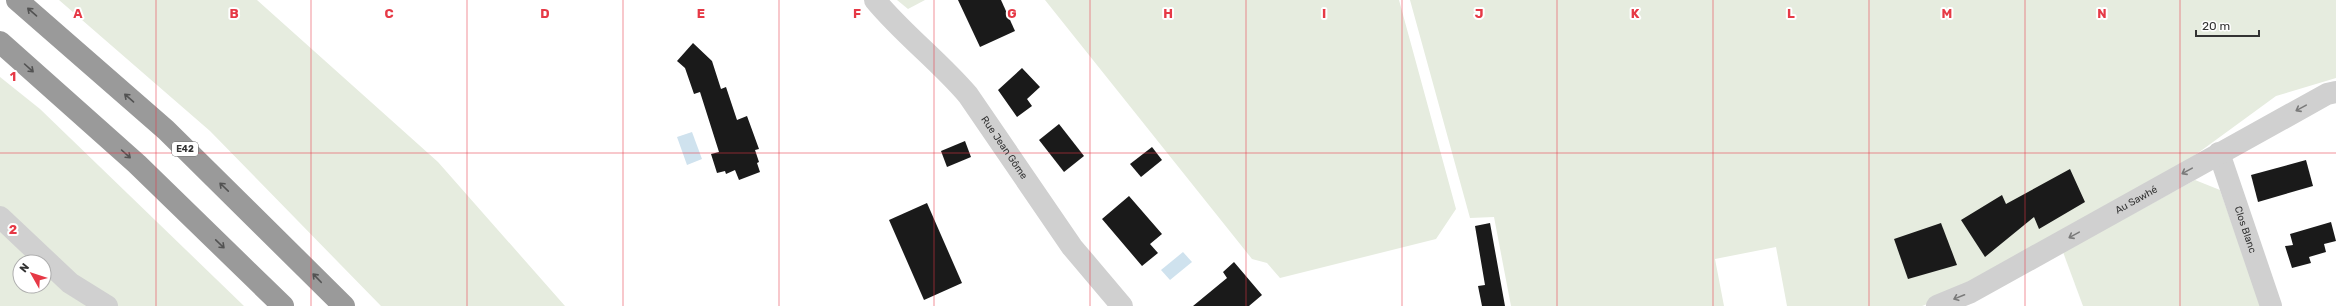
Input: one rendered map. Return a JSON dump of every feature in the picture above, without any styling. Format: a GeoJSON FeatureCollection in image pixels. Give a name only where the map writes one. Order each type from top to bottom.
{"type":"FeatureCollection","features":[{"type":"Feature","properties":{"kind":"highway","name":"E42"},"geometry":{"type":"LineString","coordinates":[[17,0],[166,130],[344,306]]}},
{"type":"Feature","properties":{"kind":"highway"},"geometry":{"type":"LineString","coordinates":[[0,42],[137,164],[283,306]]}},
{"type":"Feature","properties":{"kind":"street","name":"Rue Jean Gôme"},"geometry":{"type":"LineString","coordinates":[[875,0],[889,17],[952,76],[968,95],[1072,247],[1122,306]]}},
{"type":"Feature","properties":{"kind":"street","name":"Au Sawhé"},"geometry":{"type":"LineString","coordinates":[[1936,306],[1971,292],[2219,153],[2327,94],[2336,92]]}},
{"type":"Feature","properties":{"kind":"street","name":"Clos Blanc"},"geometry":{"type":"LineString","coordinates":[[2219,153],[2271,306]]}},
{"type":"Feature","properties":{"kind":"street"},"geometry":{"type":"LineString","coordinates":[[0,216],[70,283],[107,306]]}},
{"type":"Feature","properties":{"kind":"shaded area"},"geometry":{"type":"Polygon","coordinates":[[[59,0],[257,0],[438,162],[565,306],[381,306],[210,131],[59,0]]]}},
{"type":"Feature","properties":{"kind":"shaded area"},"geometry":{"type":"Polygon","coordinates":[[[897,0],[925,0],[908,9],[897,0]]]}},
{"type":"Feature","properties":{"kind":"shaded area"},"geometry":{"type":"Polygon","coordinates":[[[1045,0],[1399,0],[1456,209],[1436,239],[1280,278],[1267,263],[1252,259],[1045,0]]]}},
{"type":"Feature","properties":{"kind":"shaded area"},"geometry":{"type":"Polygon","coordinates":[[[1410,0],[2336,0],[2336,78],[2276,96],[2187,161],[1975,286],[1922,306],[1787,306],[1776,247],[1715,259],[1724,306],[1511,306],[1494,217],[1470,218],[1410,0]]]}},
{"type":"Feature","properties":{"kind":"shaded area"},"geometry":{"type":"Polygon","coordinates":[[[0,77],[40,109],[244,306],[0,306],[0,77]]]}},
{"type":"Feature","properties":{"kind":"shaded area"},"geometry":{"type":"Polygon","coordinates":[[[2195,180],[2220,190],[2261,306],[2083,306],[2063,252],[2195,180]]]}},
{"type":"Feature","properties":{"kind":"water"},"geometry":{"type":"Polygon","coordinates":[[[692,132],[702,159],[687,165],[677,137],[692,132]]]}},
{"type":"Feature","properties":{"kind":"water"},"geometry":{"type":"Polygon","coordinates":[[[1183,252],[1192,262],[1170,280],[1161,270],[1183,252]]]}},
{"type":"Feature","properties":{"kind":"building"},"geometry":{"type":"Polygon","coordinates":[[[958,0],[1001,0],[1015,31],[980,47],[958,0]]]}},
{"type":"Feature","properties":{"kind":"building"},"geometry":{"type":"Polygon","coordinates":[[[693,43],[712,61],[721,89],[726,87],[737,120],[747,116],[759,149],[755,150],[759,162],[757,163],[760,172],[739,180],[735,170],[726,174],[725,171],[717,173],[711,154],[719,152],[700,92],[694,94],[685,68],[677,61],[693,43]]]}},
{"type":"Feature","properties":{"kind":"building"},"geometry":{"type":"Polygon","coordinates":[[[1022,68],[1040,87],[1027,99],[1032,106],[1017,117],[998,90],[1022,68]]]}},
{"type":"Feature","properties":{"kind":"building"},"geometry":{"type":"Polygon","coordinates":[[[1059,124],[1084,156],[1064,172],[1039,140],[1059,124]]]}},
{"type":"Feature","properties":{"kind":"building"},"geometry":{"type":"Polygon","coordinates":[[[965,141],[971,157],[947,167],[941,151],[965,141]]]}},
{"type":"Feature","properties":{"kind":"building"},"geometry":{"type":"Polygon","coordinates":[[[1152,147],[1162,160],[1141,177],[1130,164],[1152,147]]]}},
{"type":"Feature","properties":{"kind":"building"},"geometry":{"type":"Polygon","coordinates":[[[2306,160],[2313,186],[2258,202],[2251,175],[2306,160]]]}},
{"type":"Feature","properties":{"kind":"building"},"geometry":{"type":"Polygon","coordinates":[[[2070,169],[2085,202],[2039,229],[2034,217],[1985,257],[1961,220],[2002,195],[2006,204],[2070,169]]]}},
{"type":"Feature","properties":{"kind":"building"},"geometry":{"type":"Polygon","coordinates":[[[1129,196],[1162,234],[1150,244],[1158,253],[1142,266],[1102,219],[1129,196]]]}},
{"type":"Feature","properties":{"kind":"building"},"geometry":{"type":"Polygon","coordinates":[[[927,203],[962,283],[924,300],[889,220],[927,203]]]}},
{"type":"Feature","properties":{"kind":"building"},"geometry":{"type":"Polygon","coordinates":[[[2331,222],[2336,241],[2324,244],[2326,252],[2309,257],[2311,263],[2292,268],[2285,246],[2293,245],[2290,234],[2331,222]]]}},
{"type":"Feature","properties":{"kind":"building"},"geometry":{"type":"Polygon","coordinates":[[[1490,223],[1505,306],[1482,306],[1478,286],[1485,285],[1475,226],[1490,223]]]}},
{"type":"Feature","properties":{"kind":"building"},"geometry":{"type":"Polygon","coordinates":[[[1941,223],[1957,265],[1908,279],[1894,239],[1941,223]]]}},
{"type":"Feature","properties":{"kind":"building"},"geometry":{"type":"Polygon","coordinates":[[[1234,262],[1262,295],[1249,306],[1193,306],[1227,278],[1223,272],[1234,262]]]}}]}
